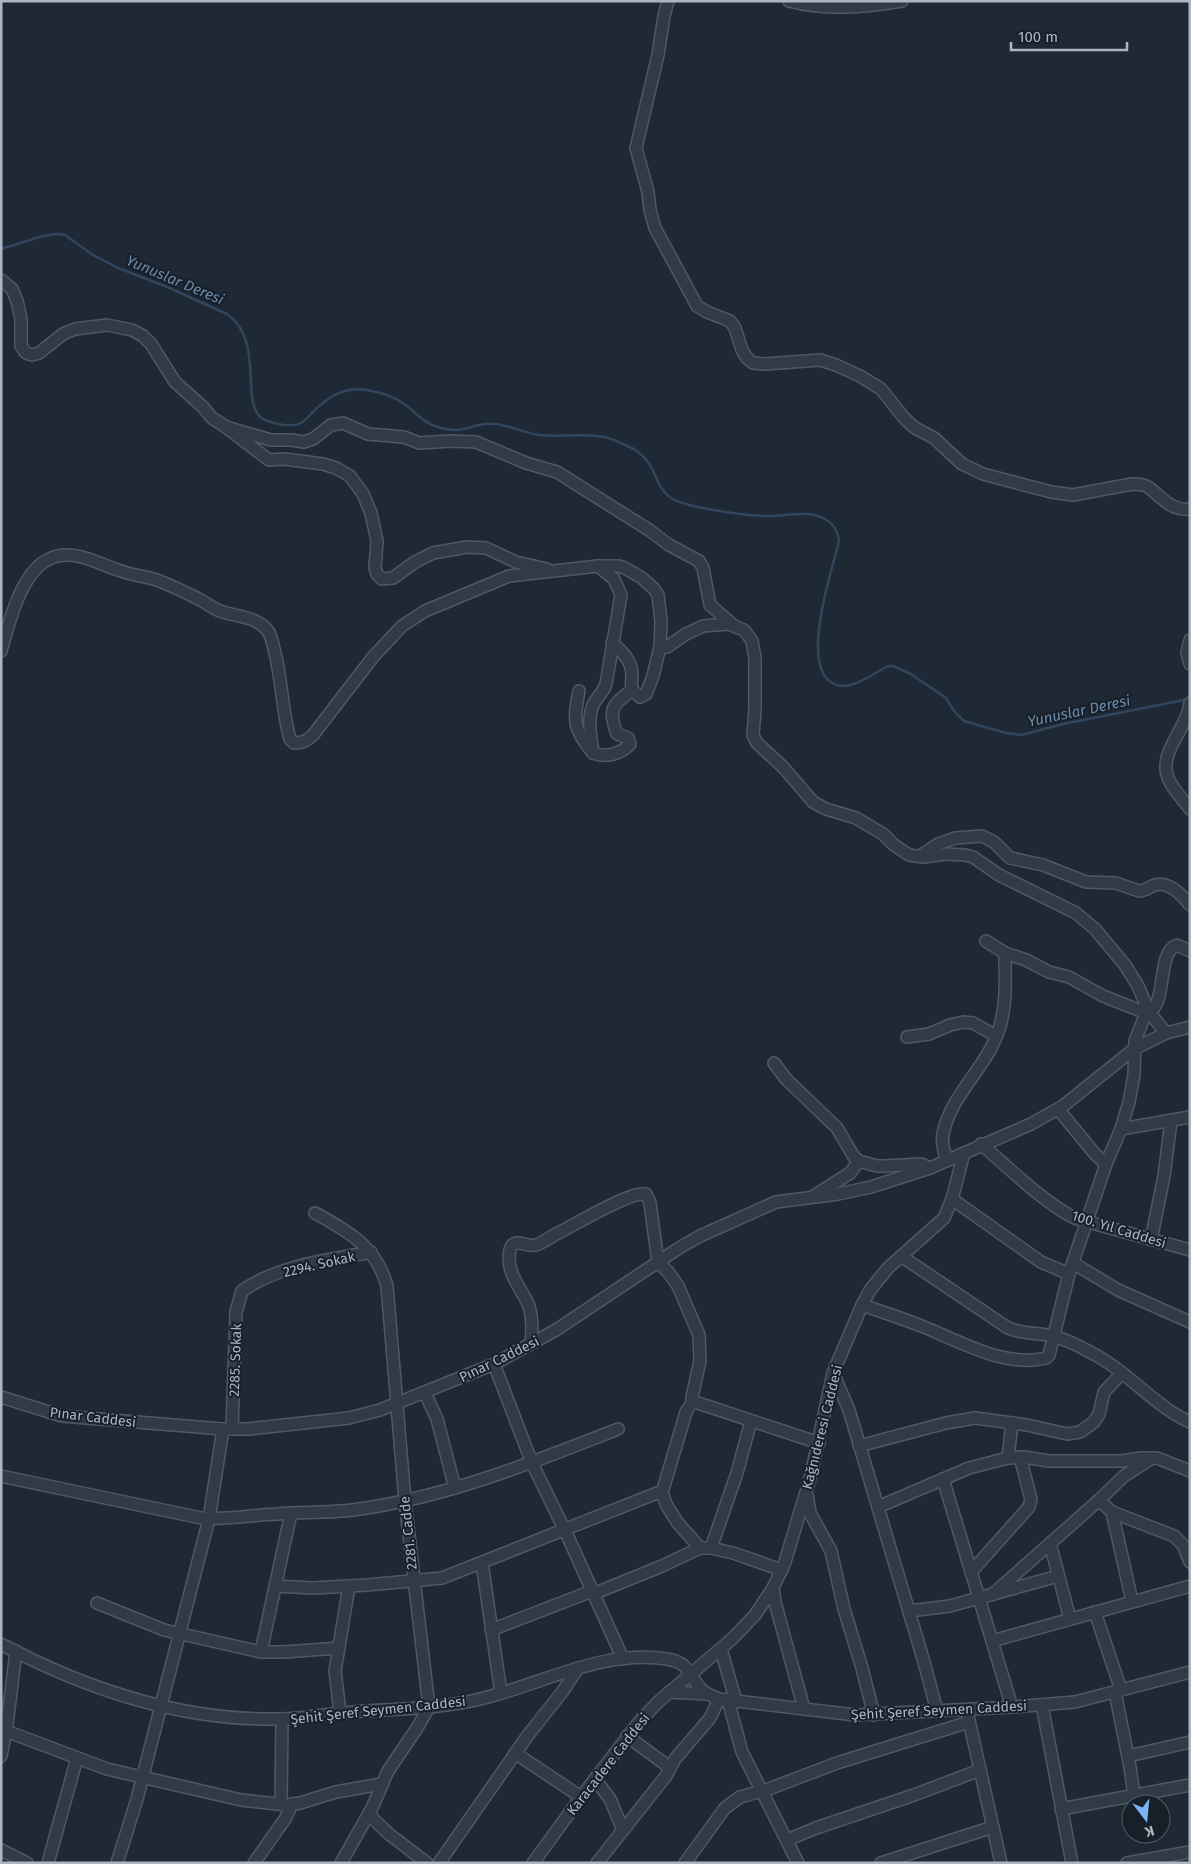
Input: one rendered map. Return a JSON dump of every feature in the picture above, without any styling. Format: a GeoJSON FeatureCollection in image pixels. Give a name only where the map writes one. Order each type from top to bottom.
{"type":"FeatureCollection","features":[{"type":"Feature","properties":{"kind":"street"},"geometry":{"type":"LineString","coordinates":[[668,1],[658,56],[636,148],[648,192],[650,210],[656,228],[697,306],[730,321],[736,328],[742,350],[753,364],[820,360],[860,376],[881,389],[905,419],[915,428],[934,438],[962,464],[983,474],[1051,492],[1073,494],[1141,484],[1148,487],[1165,503],[1174,507],[1190,509]]}},
{"type":"Feature","properties":{"kind":"street"},"geometry":{"type":"LineString","coordinates":[[790,1],[806,6],[839,8],[902,1]]}},
{"type":"Feature","properties":{"kind":"street"},"geometry":{"type":"LineString","coordinates":[[1,280],[12,289],[17,301],[20,314],[21,346],[28,354],[35,354],[45,350],[63,334],[75,329],[96,325],[126,328],[146,339],[175,382],[203,407],[212,418],[226,426],[271,440],[304,442],[314,439],[331,425],[343,423],[368,434],[404,437],[419,444],[452,441],[483,444],[526,463],[557,472],[649,530],[669,545],[699,561],[703,568],[708,601],[712,607],[730,620],[733,625]]}},
{"type":"Feature","properties":{"kind":"street"},"geometry":{"type":"LineString","coordinates":[[226,426],[229,431],[270,460],[284,459],[323,464],[336,468],[350,476],[363,494],[373,518],[377,540],[375,568],[382,579],[393,578],[433,552],[467,547],[486,548],[516,562],[546,568],[552,572]]}},
{"type":"Feature","properties":{"kind":"street"},"geometry":{"type":"LineString","coordinates":[[1,651],[21,592],[34,572],[48,560],[74,555],[121,572],[154,578],[187,593],[219,611],[258,622],[266,629],[270,635],[277,660],[290,739],[294,743],[299,743],[313,735],[373,657],[409,620],[425,611],[501,579],[514,575],[598,566],[619,566],[625,568],[654,588],[658,595],[661,610],[660,647],[653,676],[646,694],[640,697],[632,690],[629,663],[624,654],[612,643]]}},
{"type":"Feature","properties":{"kind":"street"},"geometry":{"type":"LineString","coordinates":[[593,754],[590,725],[591,712],[606,684],[620,592],[614,580],[598,566]]}},
{"type":"Feature","properties":{"kind":"street"},"geometry":{"type":"LineString","coordinates":[[708,625],[712,607]]}},
{"type":"Feature","properties":{"kind":"street"},"geometry":{"type":"LineString","coordinates":[[660,647],[667,647],[694,629],[708,625],[733,625],[748,633],[754,646],[755,705],[752,732],[757,742],[783,766],[813,802],[826,809],[856,818],[883,834],[905,853],[919,857],[953,854],[973,857],[999,876],[1080,915],[1095,929],[1125,965],[1138,986],[1147,1013],[1166,1033]]}},
{"type":"Feature","properties":{"kind":"street"},"geometry":{"type":"LineString","coordinates":[[1190,640],[1187,653],[1190,664]]}},
{"type":"Feature","properties":{"kind":"street"},"geometry":{"type":"LineString","coordinates":[[593,754],[609,756],[629,746],[628,738],[617,734],[612,712],[614,706],[632,690]]}},
{"type":"Feature","properties":{"kind":"street"},"geometry":{"type":"LineString","coordinates":[[579,691],[575,721],[593,754]]}},
{"type":"Feature","properties":{"kind":"street"},"geometry":{"type":"LineString","coordinates":[[1190,703],[1188,716],[1171,747],[1167,762],[1168,777],[1177,794],[1190,808]]}},
{"type":"Feature","properties":{"kind":"street"},"geometry":{"type":"LineString","coordinates":[[1177,794],[1190,793]]}},
{"type":"Feature","properties":{"kind":"street"},"geometry":{"type":"LineString","coordinates":[[919,857],[938,844],[955,838],[982,836],[994,842],[1010,858],[1043,865],[1086,882],[1116,883],[1140,891],[1156,884],[1166,885],[1176,891],[1190,905]]}},
{"type":"Feature","properties":{"kind":"street"},"geometry":{"type":"LineString","coordinates":[[986,941],[1005,953],[1026,960],[1049,972],[1069,977],[1103,996],[1147,1013]]}},
{"type":"Feature","properties":{"kind":"street"},"geometry":{"type":"LineString","coordinates":[[862,1305],[975,1348],[1002,1356],[1024,1360],[1046,1358],[1054,1336],[1071,1269],[1106,1164],[1121,1129],[1132,1090],[1135,1041],[1147,1013],[1158,998],[1165,963],[1170,949],[1177,944],[1190,950]]}},
{"type":"Feature","properties":{"kind":"street"},"geometry":{"type":"LineString","coordinates":[[947,1160],[942,1144],[943,1134],[953,1106],[984,1061],[996,1036],[1004,1005],[1005,953]]}},
{"type":"Feature","properties":{"kind":"street"},"geometry":{"type":"LineString","coordinates":[[907,1037],[929,1034],[963,1022],[973,1023],[996,1036]]}},
{"type":"Feature","properties":{"kind":"street","name":"Pınar Caddesi"},"geometry":{"type":"LineString","coordinates":[[1,1396],[62,1416],[228,1429],[349,1418],[373,1412],[425,1393],[494,1364],[562,1326],[700,1236],[762,1208],[788,1200],[871,1187],[930,1168],[981,1144],[1031,1124],[1058,1109],[1134,1049],[1166,1033],[1190,1027]]}},
{"type":"Feature","properties":{"kind":"street"},"geometry":{"type":"LineString","coordinates":[[774,1064],[790,1084],[834,1124],[854,1157],[867,1164],[886,1166],[921,1164],[930,1168]]}},
{"type":"Feature","properties":{"kind":"street"},"geometry":{"type":"LineString","coordinates":[[1058,1109],[1095,1154],[1106,1164]]}},
{"type":"Feature","properties":{"kind":"street"},"geometry":{"type":"LineString","coordinates":[[1121,1129],[1190,1118]]}},
{"type":"Feature","properties":{"kind":"street"},"geometry":{"type":"LineString","coordinates":[[1151,1240],[1164,1176],[1171,1121]]}},
{"type":"Feature","properties":{"kind":"street","name":"100. Yıl Caddesi"},"geometry":{"type":"LineString","coordinates":[[981,1144],[1058,1208],[1074,1218],[1190,1250]]}},
{"type":"Feature","properties":{"kind":"street","name":"Kağnıderesi Caddesi"},"geometry":{"type":"LineString","coordinates":[[692,1674],[721,1649],[755,1614],[773,1588],[782,1570],[806,1490],[819,1443],[834,1373],[862,1305],[878,1280],[901,1256],[944,1218],[952,1199],[964,1153]]}},
{"type":"Feature","properties":{"kind":"street"},"geometry":{"type":"LineString","coordinates":[[813,1197],[850,1173],[860,1161]]}},
{"type":"Feature","properties":{"kind":"street"},"geometry":{"type":"LineString","coordinates":[[531,1344],[532,1322],[529,1307],[511,1273],[509,1262],[510,1248],[518,1242],[536,1245],[591,1216],[631,1197],[644,1193],[649,1197],[658,1262],[678,1286],[699,1335],[701,1348],[692,1397],[693,1403],[686,1412],[662,1491],[663,1498],[672,1514],[705,1548]]}},
{"type":"Feature","properties":{"kind":"street"},"geometry":{"type":"LineString","coordinates":[[952,1199],[1042,1262],[1071,1269],[1190,1322]]}},
{"type":"Feature","properties":{"kind":"street","name":"2281. Cadde"},"geometry":{"type":"LineString","coordinates":[[315,1213],[364,1244],[381,1268],[387,1286],[405,1501],[429,1707]]}},
{"type":"Feature","properties":{"kind":"street","name":"2294. Sokak"},"geometry":{"type":"LineString","coordinates":[[242,1291],[260,1280],[295,1268],[371,1252]]}},
{"type":"Feature","properties":{"kind":"street"},"geometry":{"type":"LineString","coordinates":[[901,1256],[1008,1328],[1020,1333],[1054,1336],[1098,1357],[1122,1373],[1169,1411],[1190,1422]]}},
{"type":"Feature","properties":{"kind":"street","name":"2285. Sokak"},"geometry":{"type":"LineString","coordinates":[[117,1863],[143,1778],[209,1519],[228,1429],[236,1312],[242,1291]]}},
{"type":"Feature","properties":{"kind":"street"},"geometry":{"type":"LineString","coordinates":[[494,1364],[532,1463],[623,1659]]}},
{"type":"Feature","properties":{"kind":"street"},"geometry":{"type":"LineString","coordinates":[[834,1373],[849,1410],[937,1711]]}},
{"type":"Feature","properties":{"kind":"street"},"geometry":{"type":"LineString","coordinates":[[859,1446],[960,1420],[984,1418],[1067,1434],[1080,1432],[1094,1422],[1099,1414],[1104,1392],[1122,1373]]}},
{"type":"Feature","properties":{"kind":"street"},"geometry":{"type":"LineString","coordinates":[[425,1393],[437,1419],[455,1488]]}},
{"type":"Feature","properties":{"kind":"street"},"geometry":{"type":"LineString","coordinates":[[693,1403],[698,1403],[819,1443]]}},
{"type":"Feature","properties":{"kind":"street"},"geometry":{"type":"LineString","coordinates":[[705,1548],[737,1473],[751,1420]]}},
{"type":"Feature","properties":{"kind":"street"},"geometry":{"type":"LineString","coordinates":[[1008,1458],[1012,1423]]}},
{"type":"Feature","properties":{"kind":"street"},"geometry":{"type":"LineString","coordinates":[[1,1476],[186,1516],[209,1519],[346,1510],[405,1501],[455,1488],[532,1463],[618,1429]]}},
{"type":"Feature","properties":{"kind":"street"},"geometry":{"type":"LineString","coordinates":[[878,1507],[943,1479],[992,1461],[1008,1458],[1020,1457],[1049,1461],[1122,1461],[1152,1458],[1164,1460],[1190,1471]]}},
{"type":"Feature","properties":{"kind":"street"},"geometry":{"type":"LineString","coordinates":[[972,1572],[1029,1507],[1031,1499],[1020,1457]]}},
{"type":"Feature","properties":{"kind":"street"},"geometry":{"type":"LineString","coordinates":[[992,1595],[1124,1476],[1152,1458]]}},
{"type":"Feature","properties":{"kind":"street"},"geometry":{"type":"LineString","coordinates":[[943,1479],[1012,1707]]}},
{"type":"Feature","properties":{"kind":"street"},"geometry":{"type":"LineString","coordinates":[[806,1490],[810,1513],[831,1551],[844,1608],[867,1683],[874,1714]]}},
{"type":"Feature","properties":{"kind":"street"},"geometry":{"type":"LineString","coordinates":[[275,1586],[301,1588],[349,1586],[414,1582],[442,1578],[662,1491]]}},
{"type":"Feature","properties":{"kind":"street"},"geometry":{"type":"LineString","coordinates":[[1099,1500],[1112,1512],[1174,1536],[1183,1545],[1189,1560]]}},
{"type":"Feature","properties":{"kind":"street"},"geometry":{"type":"LineString","coordinates":[[1112,1512],[1132,1601]]}},
{"type":"Feature","properties":{"kind":"street"},"geometry":{"type":"LineString","coordinates":[[261,1652],[291,1513]]}},
{"type":"Feature","properties":{"kind":"street"},"geometry":{"type":"LineString","coordinates":[[1050,1543],[1070,1619]]}},
{"type":"Feature","properties":{"kind":"street"},"geometry":{"type":"LineString","coordinates":[[491,1630],[592,1593],[705,1548],[733,1553],[782,1570]]}},
{"type":"Feature","properties":{"kind":"street"},"geometry":{"type":"LineString","coordinates":[[482,1563],[501,1693]]}},
{"type":"Feature","properties":{"kind":"street"},"geometry":{"type":"LineString","coordinates":[[909,1611],[942,1608],[1058,1576]]}},
{"type":"Feature","properties":{"kind":"street"},"geometry":{"type":"LineString","coordinates":[[340,1712],[335,1671],[349,1586]]}},
{"type":"Feature","properties":{"kind":"street"},"geometry":{"type":"LineString","coordinates":[[992,1641],[1190,1586]]}},
{"type":"Feature","properties":{"kind":"street"},"geometry":{"type":"LineString","coordinates":[[773,1588],[774,1602],[804,1709]]}},
{"type":"Feature","properties":{"kind":"street"},"geometry":{"type":"LineString","coordinates":[[97,1603],[137,1621],[179,1634],[261,1652],[339,1648]]}},
{"type":"Feature","properties":{"kind":"street"},"geometry":{"type":"LineString","coordinates":[[1095,1612],[1118,1691],[1134,1794]]}},
{"type":"Feature","properties":{"kind":"street","name":"Şehit Şeref Seymen Caddesi"},"geometry":{"type":"LineString","coordinates":[[1,1644],[84,1681],[161,1706],[235,1717],[282,1719],[340,1712],[429,1707],[476,1700],[578,1668],[604,1661],[623,1659],[666,1659],[675,1661],[692,1674],[702,1690],[708,1694],[728,1700],[836,1714],[937,1711],[1074,1702],[1190,1672]]}},
{"type":"Feature","properties":{"kind":"street"},"geometry":{"type":"LineString","coordinates":[[721,1649],[728,1700],[742,1752],[798,1863]]}},
{"type":"Feature","properties":{"kind":"street"},"geometry":{"type":"LineString","coordinates":[[1,1756],[16,1651]]}},
{"type":"Feature","properties":{"kind":"street"},"geometry":{"type":"LineString","coordinates":[[439,1863],[515,1753],[563,1691],[578,1668]]}},
{"type":"Feature","properties":{"kind":"street","name":"Karacadere Caddesi"},"geometry":{"type":"LineString","coordinates":[[533,1863],[627,1736],[649,1711],[692,1674]]}},
{"type":"Feature","properties":{"kind":"street"},"geometry":{"type":"LineString","coordinates":[[669,1692],[708,1694]]}},
{"type":"Feature","properties":{"kind":"street"},"geometry":{"type":"LineString","coordinates":[[597,1863],[666,1776],[669,1767],[710,1718],[728,1700]]}},
{"type":"Feature","properties":{"kind":"street"},"geometry":{"type":"LineString","coordinates":[[1042,1705],[1072,1863]]}},
{"type":"Feature","properties":{"kind":"street"},"geometry":{"type":"LineString","coordinates":[[341,1863],[369,1815],[391,1766],[429,1707]]}},
{"type":"Feature","properties":{"kind":"street"},"geometry":{"type":"LineString","coordinates":[[968,1709],[969,1722],[1001,1863]]}},
{"type":"Feature","properties":{"kind":"street"},"geometry":{"type":"LineString","coordinates":[[254,1863],[285,1819],[282,1719]]}},
{"type":"Feature","properties":{"kind":"street"},"geometry":{"type":"LineString","coordinates":[[685,1863],[731,1802],[745,1794],[761,1791],[837,1763],[969,1722]]}},
{"type":"Feature","properties":{"kind":"street"},"geometry":{"type":"LineString","coordinates":[[5,1726],[77,1758],[107,1769],[240,1800],[286,1804],[311,1801],[336,1792],[382,1784]]}},
{"type":"Feature","properties":{"kind":"street"},"geometry":{"type":"LineString","coordinates":[[627,1736],[669,1767]]}},
{"type":"Feature","properties":{"kind":"street"},"geometry":{"type":"LineString","coordinates":[[1128,1756],[1190,1742]]}},
{"type":"Feature","properties":{"kind":"street"},"geometry":{"type":"LineString","coordinates":[[515,1753],[581,1797]]}},
{"type":"Feature","properties":{"kind":"street"},"geometry":{"type":"LineString","coordinates":[[48,1863],[77,1758]]}},
{"type":"Feature","properties":{"kind":"street"},"geometry":{"type":"LineString","coordinates":[[787,1840],[980,1770]]}},
{"type":"Feature","properties":{"kind":"street"},"geometry":{"type":"LineString","coordinates":[[595,1778],[610,1800],[622,1830]]}},
{"type":"Feature","properties":{"kind":"street"},"geometry":{"type":"LineString","coordinates":[[1139,1794],[1190,1784]]}},
{"type":"Feature","properties":{"kind":"street"},"geometry":{"type":"LineString","coordinates":[[1061,1809],[1121,1797]]}},
{"type":"Feature","properties":{"kind":"street"},"geometry":{"type":"LineString","coordinates":[[369,1815],[389,1834],[427,1863]]}},
{"type":"Feature","properties":{"kind":"street"},"geometry":{"type":"LineString","coordinates":[[881,1863],[994,1827]]}},
{"type":"Feature","properties":{"kind":"street"},"geometry":{"type":"LineString","coordinates":[[1,1850],[27,1863]]}},
{"type":"Feature","properties":{"kind":"street"},"geometry":{"type":"LineString","coordinates":[[1127,1863],[1190,1852]]}},
{"type":"Feature","properties":{"kind":"waterway","name":"Yunuslar Deresi"},"geometry":{"type":"LineString","coordinates":[[1,249],[43,236],[65,235],[93,255],[118,268],[165,286],[227,314],[239,326],[246,341],[253,402],[257,413],[265,420],[277,424],[299,424],[331,397],[344,391],[367,390],[395,399],[428,423],[445,429],[457,430],[489,424],[539,435],[589,435],[611,439],[636,450],[644,457],[660,486],[671,498],[693,506],[747,515],[811,514],[825,519],[835,528],[839,541],[824,597],[820,622],[818,645],[820,665],[828,679],[842,686],[859,682],[888,666],[893,666],[911,674],[946,698],[954,711],[964,721],[1006,733],[1021,735],[1063,724],[1189,699]]}}]}
